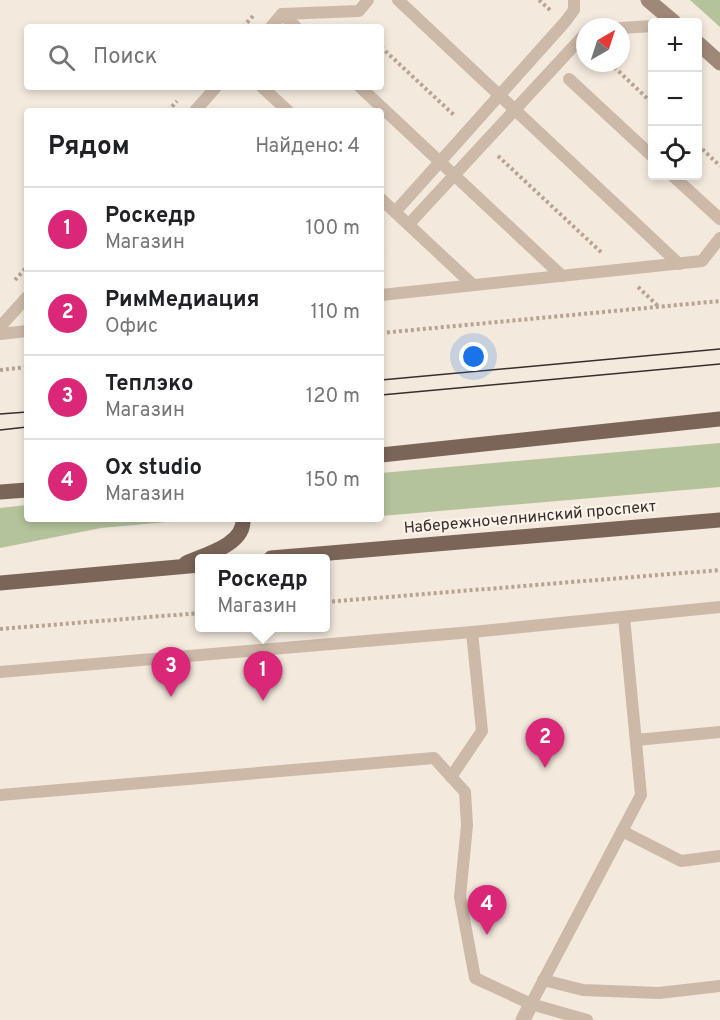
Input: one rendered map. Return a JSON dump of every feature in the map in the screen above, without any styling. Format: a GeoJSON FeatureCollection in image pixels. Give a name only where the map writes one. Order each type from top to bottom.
{"type":"FeatureCollection","features":[{"type":"Feature","properties":{"kind":"main road"},"geometry":{"type":"LineString","coordinates":[[648,0],[669,18]]}},
{"type":"Feature","properties":{"kind":"main road"},"geometry":{"type":"LineString","coordinates":[[702,47],[720,63]]}},
{"type":"Feature","properties":{"kind":"main road"},"geometry":{"type":"LineString","coordinates":[[384,455],[720,419]]}},
{"type":"Feature","properties":{"kind":"main road"},"geometry":{"type":"LineString","coordinates":[[0,492],[24,490]]}},
{"type":"Feature","properties":{"kind":"main road","name":"Набережночелнинский проспект"},"geometry":{"type":"LineString","coordinates":[[318,554],[720,520]]}},
{"type":"Feature","properties":{"kind":"main road"},"geometry":{"type":"LineString","coordinates":[[207,554],[231,543],[243,522]]}},
{"type":"Feature","properties":{"kind":"main road"},"geometry":{"type":"LineString","coordinates":[[178,567],[195,559]]}},
{"type":"Feature","properties":{"kind":"main road"},"geometry":{"type":"LineString","coordinates":[[0,583],[195,565]]}},
{"type":"Feature","properties":{"kind":"street"},"geometry":{"type":"LineString","coordinates":[[523,1020],[531,1004]]}},
{"type":"Feature","properties":{"kind":"lane"},"geometry":{"type":"LineString","coordinates":[[274,24],[282,14],[359,11],[368,0]]}},
{"type":"Feature","properties":{"kind":"lane"},"geometry":{"type":"LineString","coordinates":[[398,0],[678,264]]}},
{"type":"Feature","properties":{"kind":"lane"},"geometry":{"type":"LineString","coordinates":[[395,212],[565,22],[574,10],[574,0]]}},
{"type":"Feature","properties":{"kind":"lane"},"geometry":{"type":"LineString","coordinates":[[282,14],[293,24]]}},
{"type":"Feature","properties":{"kind":"lane"},"geometry":{"type":"LineString","coordinates":[[630,28],[648,27]]}},
{"type":"Feature","properties":{"kind":"lane"},"geometry":{"type":"LineString","coordinates":[[409,224],[576,44]]}},
{"type":"Feature","properties":{"kind":"lane"},"geometry":{"type":"LineString","coordinates":[[569,79],[648,152]]}},
{"type":"Feature","properties":{"kind":"lane"},"geometry":{"type":"LineString","coordinates":[[198,108],[213,90]]}},
{"type":"Feature","properties":{"kind":"lane"},"geometry":{"type":"LineString","coordinates":[[265,90],[285,108]]}},
{"type":"Feature","properties":{"kind":"lane"},"geometry":{"type":"LineString","coordinates":[[363,90],[383,108]]}},
{"type":"Feature","properties":{"kind":"lane"},"geometry":{"type":"LineString","coordinates":[[384,109],[562,276]]}},
{"type":"Feature","properties":{"kind":"lane"},"geometry":{"type":"LineString","coordinates":[[677,180],[720,219]]}},
{"type":"Feature","properties":{"kind":"lane"},"geometry":{"type":"LineString","coordinates":[[384,202],[473,285]]}},
{"type":"Feature","properties":{"kind":"lane"},"geometry":{"type":"LineString","coordinates":[[384,295],[702,261],[720,238]]}},
{"type":"Feature","properties":{"kind":"lane"},"geometry":{"type":"LineString","coordinates":[[0,327],[24,300]]}},
{"type":"Feature","properties":{"kind":"lane"},"geometry":{"type":"LineString","coordinates":[[0,334],[24,331]]}},
{"type":"Feature","properties":{"kind":"lane"},"geometry":{"type":"LineString","coordinates":[[0,672],[472,632],[720,607]]}},
{"type":"Feature","properties":{"kind":"lane"},"geometry":{"type":"LineString","coordinates":[[531,1004],[641,795],[624,617]]}},
{"type":"Feature","properties":{"kind":"lane"},"geometry":{"type":"LineString","coordinates":[[450,777],[482,731],[472,632]]}},
{"type":"Feature","properties":{"kind":"lane"},"geometry":{"type":"LineString","coordinates":[[636,740],[720,732]]}},
{"type":"Feature","properties":{"kind":"lane"},"geometry":{"type":"LineString","coordinates":[[0,795],[434,758],[465,792],[467,825],[460,897],[475,978],[531,1004],[587,1020]]}},
{"type":"Feature","properties":{"kind":"lane"},"geometry":{"type":"LineString","coordinates":[[622,831],[681,861],[720,856]]}},
{"type":"Feature","properties":{"kind":"lane"},"geometry":{"type":"LineString","coordinates":[[543,980],[583,990],[659,993],[720,986]]}},
{"type":"Feature","properties":{"kind":"path"},"geometry":{"type":"LineString","coordinates":[[384,50],[470,129]]}},
{"type":"Feature","properties":{"kind":"path"},"geometry":{"type":"LineString","coordinates":[[619,72],[648,99]]}},
{"type":"Feature","properties":{"kind":"path"},"geometry":{"type":"LineString","coordinates":[[483,143],[659,307]]}},
{"type":"Feature","properties":{"kind":"path"},"geometry":{"type":"LineString","coordinates":[[702,149],[720,166]]}},
{"type":"Feature","properties":{"kind":"path"},"geometry":{"type":"LineString","coordinates":[[384,333],[720,301]]}},
{"type":"Feature","properties":{"kind":"path"},"geometry":{"type":"LineString","coordinates":[[0,370],[24,367]]}},
{"type":"Feature","properties":{"kind":"path"},"geometry":{"type":"LineString","coordinates":[[330,602],[720,570]]}},
{"type":"Feature","properties":{"kind":"path"},"geometry":{"type":"LineString","coordinates":[[0,629],[195,613]]}},
{"type":"Feature","properties":{"kind":"green space"},"geometry":{"type":"Polygon","coordinates":[[[690,0],[720,0],[720,27],[690,0]]]}},
{"type":"Feature","properties":{"kind":"green space"},"geometry":{"type":"Polygon","coordinates":[[[720,443],[720,487],[384,516],[384,473],[720,443]]]}},
{"type":"Feature","properties":{"kind":"green space"},"geometry":{"type":"Polygon","coordinates":[[[24,505],[24,522],[167,522],[101,528],[0,548],[0,508],[24,505]]]}},
{"type":"Feature","properties":{"kind":"tram line"},"geometry":{"type":"LineString","coordinates":[[384,380],[720,349]]}},
{"type":"Feature","properties":{"kind":"tram line"},"geometry":{"type":"LineString","coordinates":[[384,395],[720,364]]}},
{"type":"Feature","properties":{"kind":"tram line"},"geometry":{"type":"LineString","coordinates":[[0,414],[24,412]]}},
{"type":"Feature","properties":{"kind":"tram line"},"geometry":{"type":"LineString","coordinates":[[0,430],[24,427]]}},
{"type":"Feature","properties":{"kind":"place","name":"Теплэко"},"geometry":{"type":"Point","coordinates":[171,697]}},
{"type":"Feature","properties":{"kind":"place","name":"Роскедр"},"geometry":{"type":"Point","coordinates":[263,701]}},
{"type":"Feature","properties":{"kind":"place","name":"РимМедиация"},"geometry":{"type":"Point","coordinates":[545,768]}},
{"type":"Feature","properties":{"kind":"place","name":"Ox studio"},"geometry":{"type":"Point","coordinates":[487,935]}}]}
